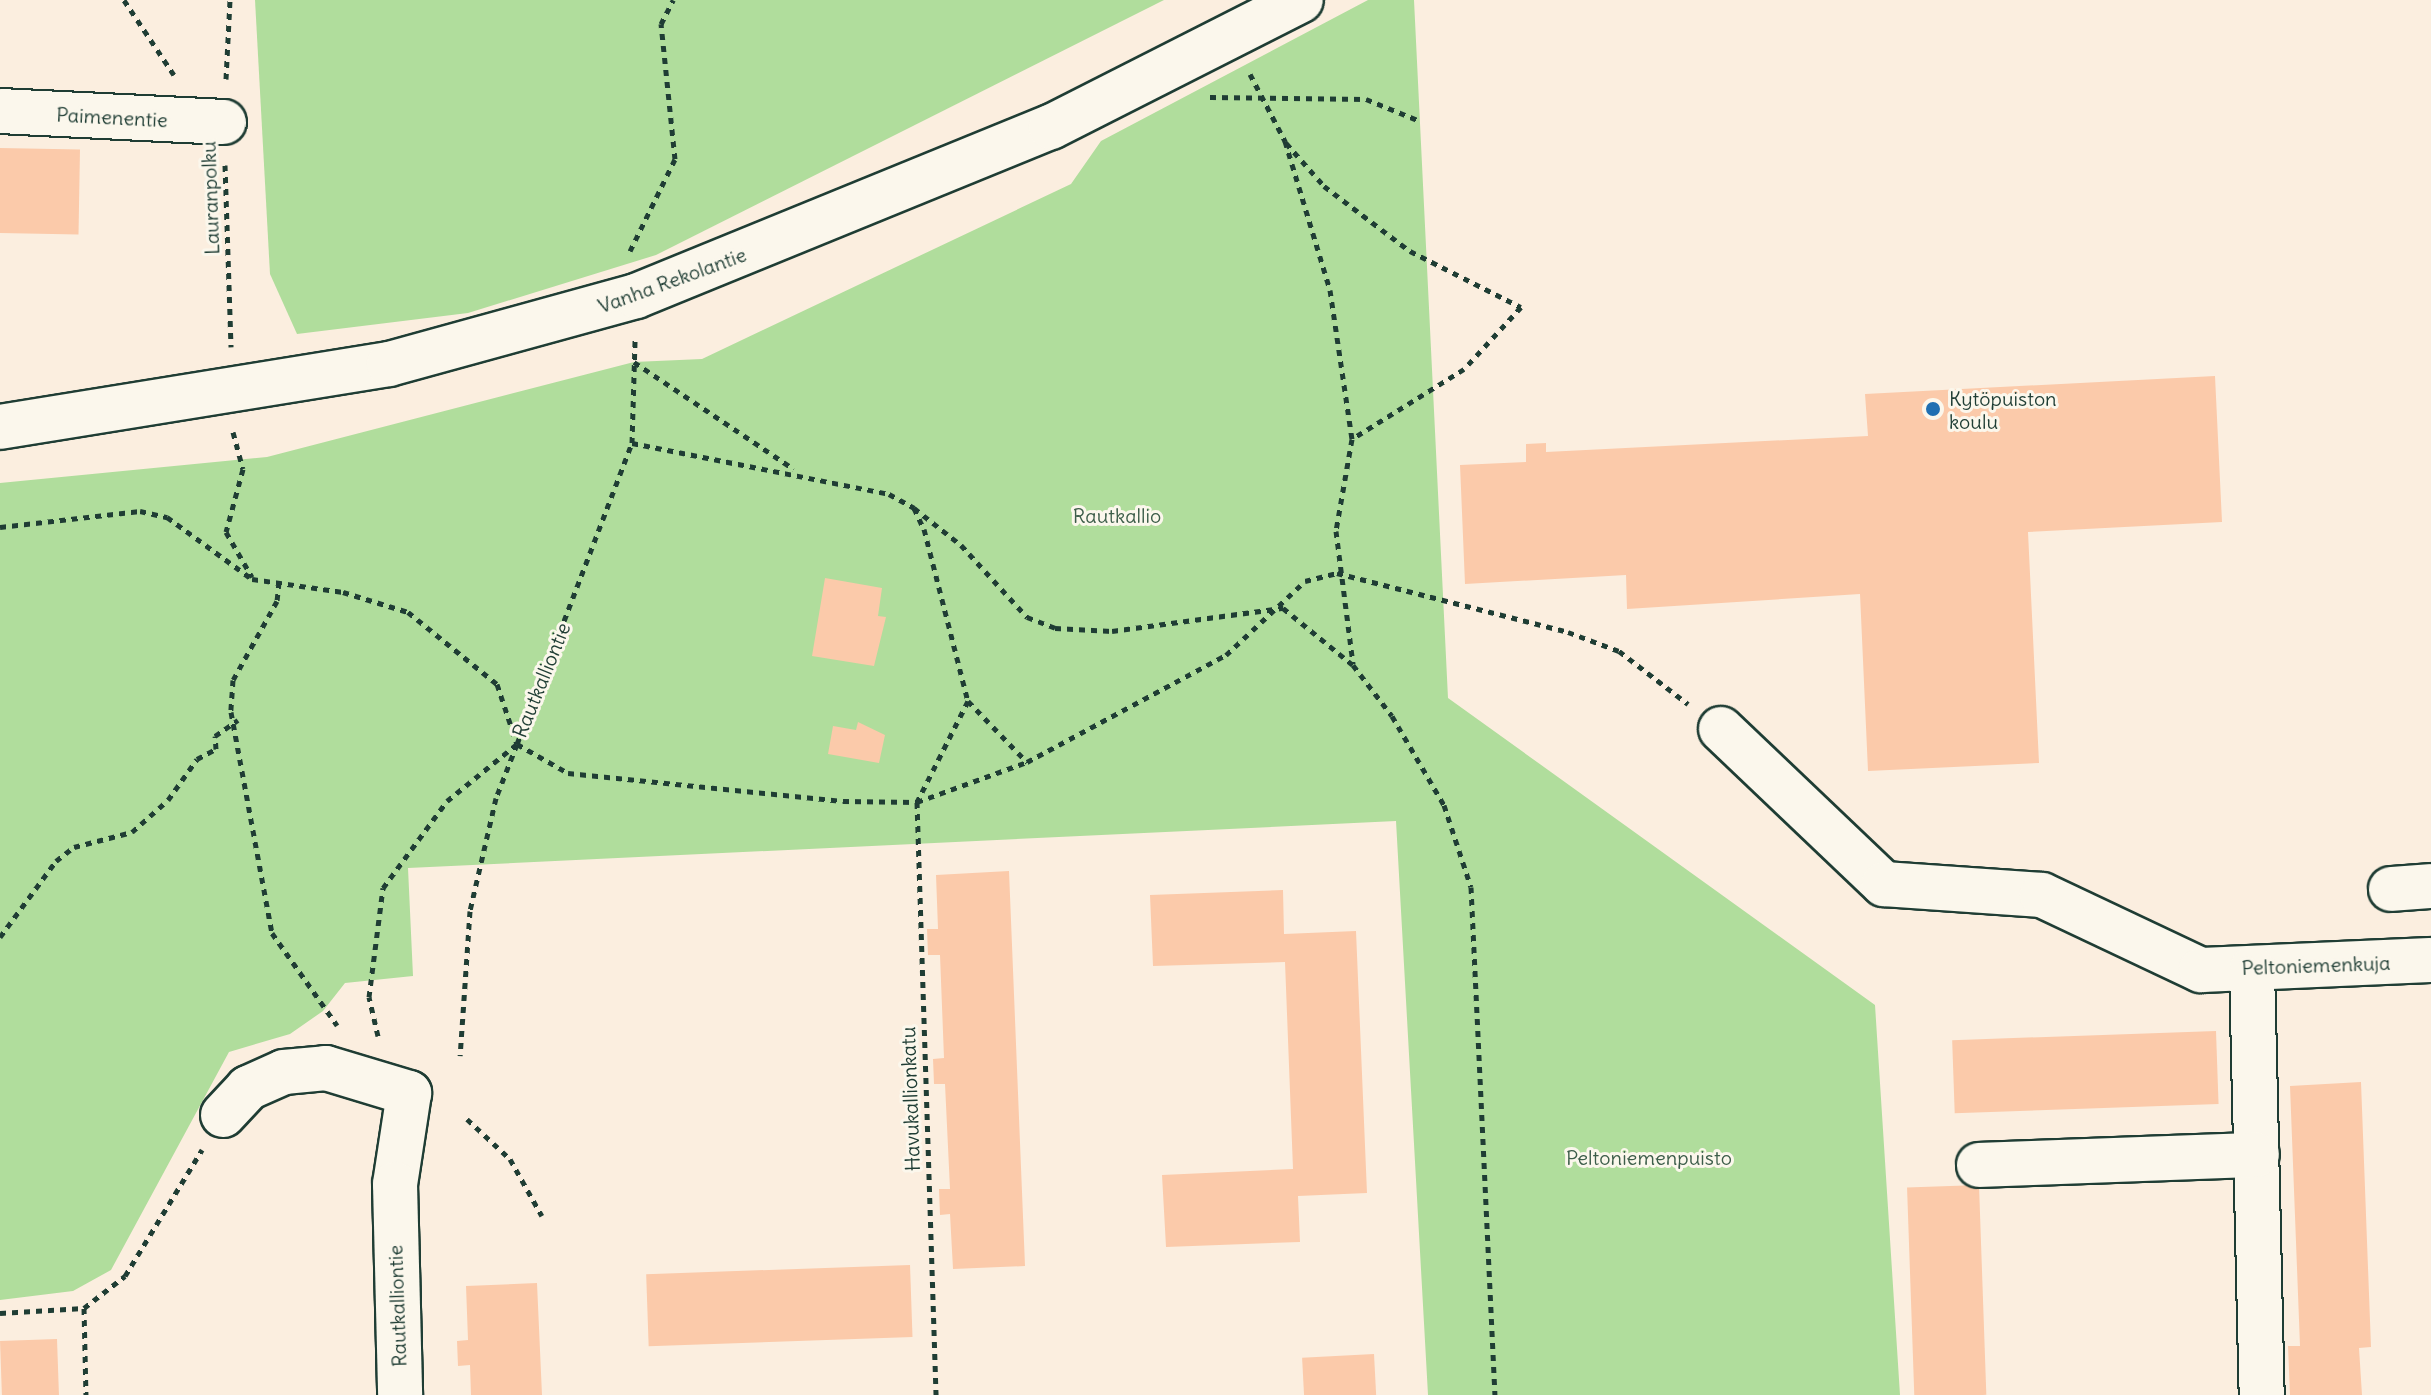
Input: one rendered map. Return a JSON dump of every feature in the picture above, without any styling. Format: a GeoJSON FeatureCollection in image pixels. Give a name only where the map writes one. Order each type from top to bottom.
{"type":"FeatureCollection","features":[{"type":"Feature","properties":{"kind":"street","name":"Vanha Rekolantie"},"geometry":{"type":"LineString","coordinates":[[0,427],[233,395],[389,364],[636,296],[900,193],[1231,38],[1301,0]]}},
{"type":"Feature","properties":{"kind":"street","name":"Paimenentie"},"geometry":{"type":"LineString","coordinates":[[0,111],[224,122]]}},
{"type":"Feature","properties":{"kind":"street","name":"Peltoniemenkuja"},"geometry":{"type":"LineString","coordinates":[[1721,729],[1884,884],[2042,895],[2201,970],[2431,960]]}},
{"type":"Feature","properties":{"kind":"street"},"geometry":{"type":"LineString","coordinates":[[2252,968],[2262,1395]]}},
{"type":"Feature","properties":{"kind":"street"},"geometry":{"type":"LineString","coordinates":[[223,1115],[248,1088],[284,1072],[326,1068],[409,1093]]}},
{"type":"Feature","properties":{"kind":"street","name":"Rautkalliontie"},"geometry":{"type":"LineString","coordinates":[[400,1395],[395,1184],[409,1093]]}},
{"type":"Feature","properties":{"kind":"street"},"geometry":{"type":"LineString","coordinates":[[1979,1165],[2257,1155]]}},
{"type":"Feature","properties":{"kind":"path"},"geometry":{"type":"LineString","coordinates":[[124,0],[154,54],[224,122]]}},
{"type":"Feature","properties":{"kind":"path","name":"Lauranpolku"},"geometry":{"type":"LineString","coordinates":[[230,0],[224,122],[233,395],[229,419],[243,469],[226,532],[252,579]]}},
{"type":"Feature","properties":{"kind":"path","name":"Rautkalliontie"},"geometry":{"type":"LineString","coordinates":[[409,1093],[371,1012],[383,888],[447,801],[517,744],[632,443],[636,296],[629,249],[675,159],[661,24],[673,0]]}},
{"type":"Feature","properties":{"kind":"path"},"geometry":{"type":"LineString","coordinates":[[1231,38],[1285,141],[1330,290],[1352,439],[1337,573],[1353,665]]}},
{"type":"Feature","properties":{"kind":"path"},"geometry":{"type":"LineString","coordinates":[[1201,98],[1260,94],[1366,99],[1420,121]]}},
{"type":"Feature","properties":{"kind":"path"},"geometry":{"type":"LineString","coordinates":[[1285,141],[1324,186],[1410,251],[1521,307],[1464,369],[1352,439]]}},
{"type":"Feature","properties":{"kind":"path"},"geometry":{"type":"LineString","coordinates":[[634,362],[798,472]]}},
{"type":"Feature","properties":{"kind":"path"},"geometry":{"type":"LineString","coordinates":[[632,443],[798,472],[889,494],[914,508],[961,545],[1027,617],[1055,628],[1112,631],[1283,608],[1353,665],[1444,805],[1471,887],[1495,1395]]}},
{"type":"Feature","properties":{"kind":"path"},"geometry":{"type":"LineString","coordinates":[[914,508],[968,701],[1027,762]]}},
{"type":"Feature","properties":{"kind":"path"},"geometry":{"type":"LineString","coordinates":[[0,527],[140,511],[167,517],[252,579],[279,582],[408,612],[497,684],[517,744],[496,798],[470,911],[460,1056]]}},
{"type":"Feature","properties":{"kind":"path"},"geometry":{"type":"LineString","coordinates":[[517,744],[568,773],[843,801],[917,802],[1027,762],[1226,655],[1283,608],[1305,581],[1337,573],[1619,651],[1721,729]]}},
{"type":"Feature","properties":{"kind":"path"},"geometry":{"type":"LineString","coordinates":[[279,582],[277,601],[233,680],[231,712],[238,720],[272,933],[342,1032]]}},
{"type":"Feature","properties":{"kind":"path"},"geometry":{"type":"LineString","coordinates":[[917,802],[968,701]]}},
{"type":"Feature","properties":{"kind":"path"},"geometry":{"type":"LineString","coordinates":[[0,937],[56,861],[74,847],[132,832],[168,800],[197,759],[216,749],[215,736],[238,720]]}},
{"type":"Feature","properties":{"kind":"path","name":"Havukallionkatu"},"geometry":{"type":"LineString","coordinates":[[917,802],[936,1395]]}},
{"type":"Feature","properties":{"kind":"path"},"geometry":{"type":"LineString","coordinates":[[0,1313],[84,1308],[125,1276],[223,1115]]}},
{"type":"Feature","properties":{"kind":"path"},"geometry":{"type":"LineString","coordinates":[[467,1119],[510,1159],[542,1216]]}},
{"type":"Feature","properties":{"kind":"path"},"geometry":{"type":"LineString","coordinates":[[84,1308],[86,1395]]}},
{"type":"Feature","properties":{"kind":"green space"},"geometry":{"type":"Polygon","coordinates":[[[255,0],[1164,0],[656,255],[468,313],[297,334],[270,274],[255,0]]]}},
{"type":"Feature","properties":{"kind":"green space","name":"Rautkallio"},"geometry":{"type":"Polygon","coordinates":[[[1368,0],[1414,0],[1448,698],[1875,1005],[1900,1395],[1428,1395],[1396,821],[408,868],[413,976],[345,983],[323,1011],[290,1034],[229,1052],[111,1270],[73,1291],[0,1300],[0,483],[267,457],[634,362],[702,359],[1071,184],[1101,141],[1368,0]]]}},
{"type":"Feature","properties":{"kind":"building"},"geometry":{"type":"Polygon","coordinates":[[[0,148],[80,149],[79,234],[0,233],[0,148]]]}},
{"type":"Feature","properties":{"kind":"building"},"geometry":{"type":"Polygon","coordinates":[[[2215,376],[2222,522],[2028,532],[2039,763],[1868,771],[1860,594],[1627,609],[1626,575],[1465,584],[1460,465],[1526,462],[1526,444],[1546,443],[1546,452],[1868,436],[1865,394],[2215,376]]]}},
{"type":"Feature","properties":{"kind":"building"},"geometry":{"type":"Polygon","coordinates":[[[825,578],[882,588],[878,616],[886,617],[874,666],[812,656],[825,578]]]}},
{"type":"Feature","properties":{"kind":"building"},"geometry":{"type":"Polygon","coordinates":[[[858,722],[885,735],[879,763],[828,754],[833,726],[856,730],[858,722]]]}},
{"type":"Feature","properties":{"kind":"building"},"geometry":{"type":"Polygon","coordinates":[[[1009,871],[1025,1266],[953,1269],[950,1214],[940,1215],[939,1189],[950,1189],[945,1084],[934,1084],[933,1059],[944,1058],[940,955],[928,955],[927,929],[938,929],[936,875],[1009,871]]]}},
{"type":"Feature","properties":{"kind":"building"},"geometry":{"type":"Polygon","coordinates":[[[1283,890],[1284,934],[1356,931],[1367,1193],[1298,1196],[1300,1242],[1166,1247],[1162,1175],[1293,1169],[1285,962],[1153,966],[1150,895],[1283,890]]]}},
{"type":"Feature","properties":{"kind":"building"},"geometry":{"type":"Polygon","coordinates":[[[2216,1031],[2219,1104],[1955,1113],[1952,1040],[2216,1031]]]}},
{"type":"Feature","properties":{"kind":"building"},"geometry":{"type":"Polygon","coordinates":[[[2361,1082],[2371,1347],[2359,1348],[2362,1395],[2290,1395],[2288,1346],[2300,1346],[2290,1086],[2361,1082]]]}},
{"type":"Feature","properties":{"kind":"building"},"geometry":{"type":"Polygon","coordinates":[[[1979,1185],[1986,1395],[1914,1395],[1907,1188],[1979,1185]]]}},
{"type":"Feature","properties":{"kind":"building"},"geometry":{"type":"Polygon","coordinates":[[[910,1265],[913,1337],[649,1346],[646,1274],[910,1265]]]}},
{"type":"Feature","properties":{"kind":"building"},"geometry":{"type":"Polygon","coordinates":[[[537,1283],[542,1395],[471,1395],[470,1365],[458,1366],[457,1341],[468,1340],[466,1286],[537,1283]]]}},
{"type":"Feature","properties":{"kind":"building"},"geometry":{"type":"Polygon","coordinates":[[[57,1339],[59,1395],[2,1395],[0,1341],[57,1339]]]}},
{"type":"Feature","properties":{"kind":"building"},"geometry":{"type":"Polygon","coordinates":[[[1374,1354],[1376,1395],[1304,1395],[1302,1358],[1374,1354]]]}},
{"type":"Feature","properties":{"kind":"place","name":"Kytöpuiston koulu"},"geometry":{"type":"Point","coordinates":[1933,409]}},
{"type":"Feature","properties":{"kind":"park label","name":"Peltoniemenpuisto"},"geometry":{"type":"Point","coordinates":[1649,1157]}}]}
